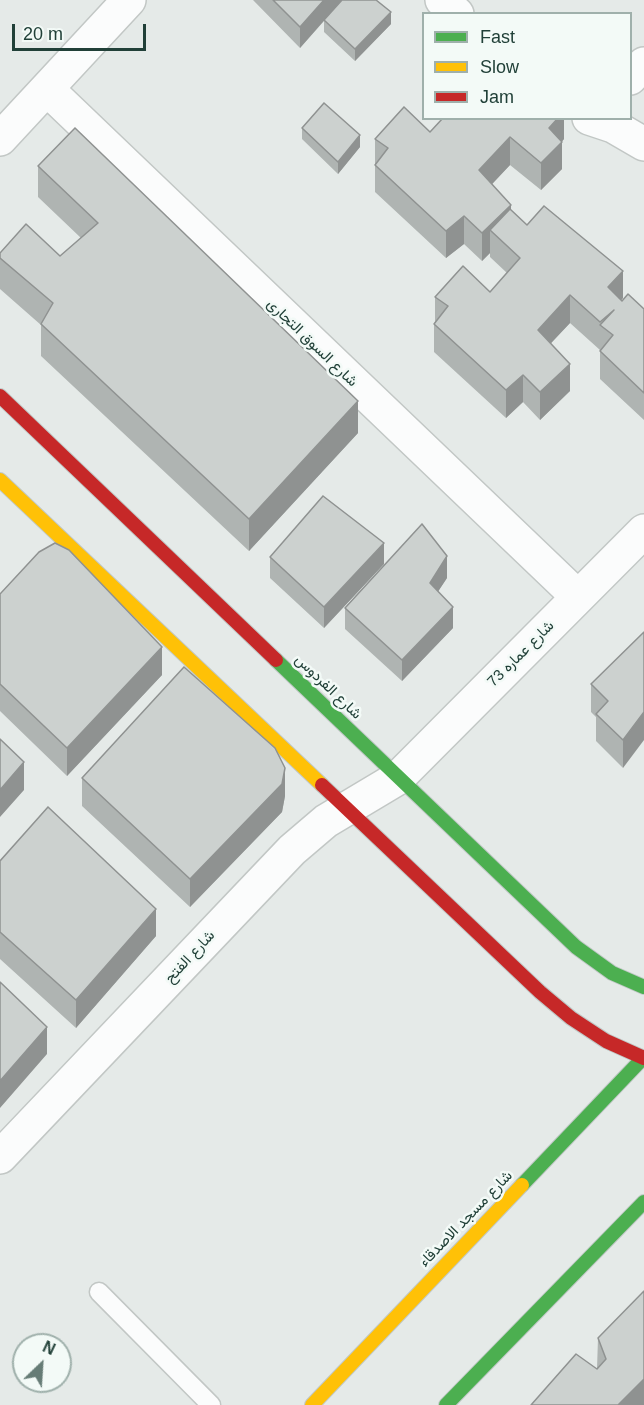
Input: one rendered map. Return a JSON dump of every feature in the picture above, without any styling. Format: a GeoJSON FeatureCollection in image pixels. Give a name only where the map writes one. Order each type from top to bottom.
{"type":"FeatureCollection","features":[{"type":"Feature","properties":{"kind":"street"},"geometry":{"type":"LineString","coordinates":[[0,139],[129,0]]}},
{"type":"Feature","properties":{"kind":"street"},"geometry":{"type":"LineString","coordinates":[[442,0],[455,12]]}},
{"type":"Feature","properties":{"kind":"street"},"geometry":{"type":"LineString","coordinates":[[632,76],[644,64]]}},
{"type":"Feature","properties":{"kind":"street","name":"شارع السوق التجارى"},"geometry":{"type":"LineString","coordinates":[[47,88],[578,597]]}},
{"type":"Feature","properties":{"kind":"street"},"geometry":{"type":"LineString","coordinates":[[593,120],[613,126],[644,144]]}},
{"type":"Feature","properties":{"kind":"street","name":"شارع الفردوس"},"geometry":{"type":"LineString","coordinates":[[0,396],[576,947],[612,973],[644,987]]}},
{"type":"Feature","properties":{"kind":"street"},"geometry":{"type":"LineString","coordinates":[[0,480],[555,1005],[606,1041],[644,1058]]}},
{"type":"Feature","properties":{"kind":"street","name":"شارع عماره 73"},"geometry":{"type":"LineString","coordinates":[[398,778],[644,531]]}},
{"type":"Feature","properties":{"kind":"street","name":"شارع الفتح"},"geometry":{"type":"LineString","coordinates":[[0,1157],[291,850],[326,821],[398,778]]}},
{"type":"Feature","properties":{"kind":"street","name":"شارع مسجد الاصدقاء"},"geometry":{"type":"LineString","coordinates":[[312,1405],[644,1058]]}},
{"type":"Feature","properties":{"kind":"street"},"geometry":{"type":"LineString","coordinates":[[446,1405],[644,1202]]}},
{"type":"Feature","properties":{"kind":"lane"},"geometry":{"type":"LineString","coordinates":[[99,1292],[211,1405]]}},
{"type":"Feature","properties":{"kind":"building"},"geometry":{"type":"Polygon","coordinates":[[[273,0],[324,0],[300,27],[273,0]]]}},
{"type":"Feature","properties":{"kind":"building"},"geometry":{"type":"Polygon","coordinates":[[[342,0],[376,0],[391,12],[355,49],[324,20],[342,0]]]}},
{"type":"Feature","properties":{"kind":"building"},"geometry":{"type":"Polygon","coordinates":[[[324,103],[360,135],[338,162],[302,128],[324,103]]]}},
{"type":"Feature","properties":{"kind":"building"},"geometry":{"type":"Polygon","coordinates":[[[404,107],[430,132],[441,120],[556,120],[549,128],[562,142],[541,163],[510,137],[479,170],[511,205],[482,233],[464,216],[446,231],[375,165],[388,148],[375,139],[404,107]]]}},
{"type":"Feature","properties":{"kind":"building"},"geometry":{"type":"Polygon","coordinates":[[[75,128],[358,401],[249,519],[41,324],[53,303],[0,258],[0,253],[26,224],[60,256],[98,223],[38,166],[75,128]]]}},
{"type":"Feature","properties":{"kind":"building"},"geometry":{"type":"Polygon","coordinates":[[[544,206],[623,271],[608,287],[622,301],[628,294],[644,309],[644,393],[600,351],[613,335],[600,325],[614,310],[600,322],[570,295],[538,330],[570,364],[540,392],[523,375],[506,390],[434,324],[448,306],[435,297],[463,266],[490,292],[520,258],[490,230],[510,209],[527,225],[544,206]]]}},
{"type":"Feature","properties":{"kind":"building"},"geometry":{"type":"Polygon","coordinates":[[[323,496],[384,543],[324,607],[270,557],[323,496]]]}},
{"type":"Feature","properties":{"kind":"building"},"geometry":{"type":"Polygon","coordinates":[[[422,524],[447,556],[430,583],[453,607],[402,660],[345,608],[422,524]]]}},
{"type":"Feature","properties":{"kind":"building"},"geometry":{"type":"Polygon","coordinates":[[[55,543],[69,550],[162,647],[67,748],[0,684],[0,594],[39,552],[55,543]]]}},
{"type":"Feature","properties":{"kind":"building"},"geometry":{"type":"Polygon","coordinates":[[[644,632],[644,712],[623,740],[596,714],[608,701],[591,684],[644,632]]]}},
{"type":"Feature","properties":{"kind":"building"},"geometry":{"type":"Polygon","coordinates":[[[184,667],[275,748],[285,768],[282,784],[190,879],[82,778],[184,667]]]}},
{"type":"Feature","properties":{"kind":"building"},"geometry":{"type":"Polygon","coordinates":[[[0,739],[24,762],[0,790],[0,739]]]}},
{"type":"Feature","properties":{"kind":"building"},"geometry":{"type":"Polygon","coordinates":[[[48,807],[156,909],[76,1000],[0,932],[0,861],[48,807]]]}},
{"type":"Feature","properties":{"kind":"building"},"geometry":{"type":"Polygon","coordinates":[[[0,982],[47,1027],[0,1081],[0,982]]]}},
{"type":"Feature","properties":{"kind":"building"},"geometry":{"type":"Polygon","coordinates":[[[644,1291],[644,1379],[618,1405],[531,1405],[576,1354],[597,1369],[606,1359],[598,1338],[644,1291]]]}},
{"type":"Feature","properties":{"kind":"traffic: fast"},"geometry":{"type":"LineString","coordinates":[[276,660],[576,947],[612,973],[644,987]]}},
{"type":"Feature","properties":{"kind":"traffic: fast"},"geometry":{"type":"LineString","coordinates":[[522,1185],[644,1057]]}},
{"type":"Feature","properties":{"kind":"traffic: fast"},"geometry":{"type":"LineString","coordinates":[[446,1405],[644,1202]]}},
{"type":"Feature","properties":{"kind":"traffic: slow"},"geometry":{"type":"LineString","coordinates":[[0,480],[322,785]]}},
{"type":"Feature","properties":{"kind":"traffic: slow"},"geometry":{"type":"LineString","coordinates":[[312,1405],[522,1185]]}},
{"type":"Feature","properties":{"kind":"traffic: jam"},"geometry":{"type":"LineString","coordinates":[[0,396],[276,660]]}},
{"type":"Feature","properties":{"kind":"traffic: jam"},"geometry":{"type":"LineString","coordinates":[[322,785],[540,992],[571,1018],[606,1041],[644,1058]]}}]}
